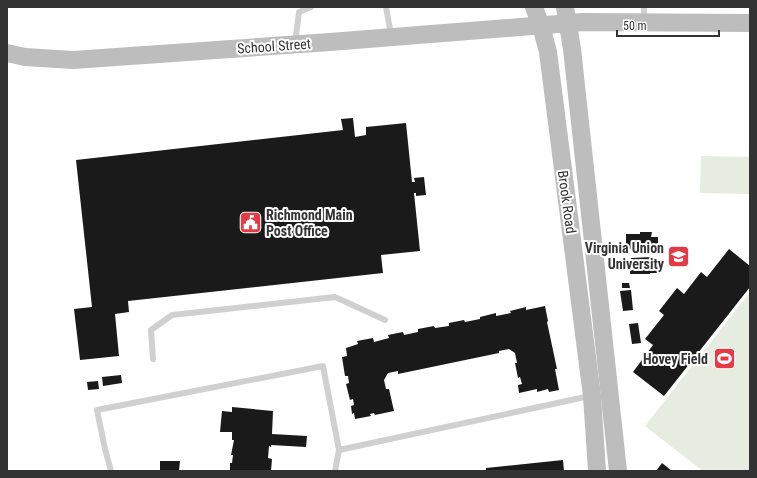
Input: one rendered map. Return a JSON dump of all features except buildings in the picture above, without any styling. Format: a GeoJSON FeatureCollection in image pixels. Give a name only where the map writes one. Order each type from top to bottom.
{"type":"FeatureCollection","features":[{"type":"Feature","properties":{"kind":"main road","name":"Brook Road"},"geometry":{"type":"LineString","coordinates":[[534,7],[548,52],[600,394],[618,471]]}},
{"type":"Feature","properties":{"kind":"main road","name":"School Street"},"geometry":{"type":"LineString","coordinates":[[7,53],[25,57],[73,60],[541,26],[566,15],[598,21],[644,15],[750,24]]}},
{"type":"Feature","properties":{"kind":"main road","name":"Brook Road"},"geometry":{"type":"LineString","coordinates":[[566,15],[600,394],[597,471]]}},
{"type":"Feature","properties":{"kind":"lane"},"geometry":{"type":"LineString","coordinates":[[294,44],[298,12],[310,7]]}},
{"type":"Feature","properties":{"kind":"lane"},"geometry":{"type":"LineString","coordinates":[[386,7],[391,37]]}},
{"type":"Feature","properties":{"kind":"lane"},"geometry":{"type":"LineString","coordinates":[[153,360],[151,330],[172,315],[335,297],[385,320]]}},
{"type":"Feature","properties":{"kind":"lane"},"geometry":{"type":"LineString","coordinates":[[111,471],[97,410],[323,366],[339,450],[335,471]]}},
{"type":"Feature","properties":{"kind":"lane"},"geometry":{"type":"LineString","coordinates":[[339,450],[600,394]]}},
{"type":"Feature","properties":{"kind":"shaded area"},"geometry":{"type":"Polygon","coordinates":[[[701,156],[750,157],[750,194],[700,193],[701,156]]]}},
{"type":"Feature","properties":{"kind":"shaded area","name":"Hovey Field"},"geometry":{"type":"Polygon","coordinates":[[[750,292],[750,471],[703,471],[645,426],[750,292]]]}},
{"type":"Feature","properties":{"kind":"place","name":"Richmond Main Post Office"},"geometry":{"type":"Point","coordinates":[250,223]}},
{"type":"Feature","properties":{"kind":"place","name":"Virginia Union University"},"geometry":{"type":"Point","coordinates":[679,256]}},
{"type":"Feature","properties":{"kind":"place","name":"Hovey Field"},"geometry":{"type":"Point","coordinates":[724,359]}}]}
